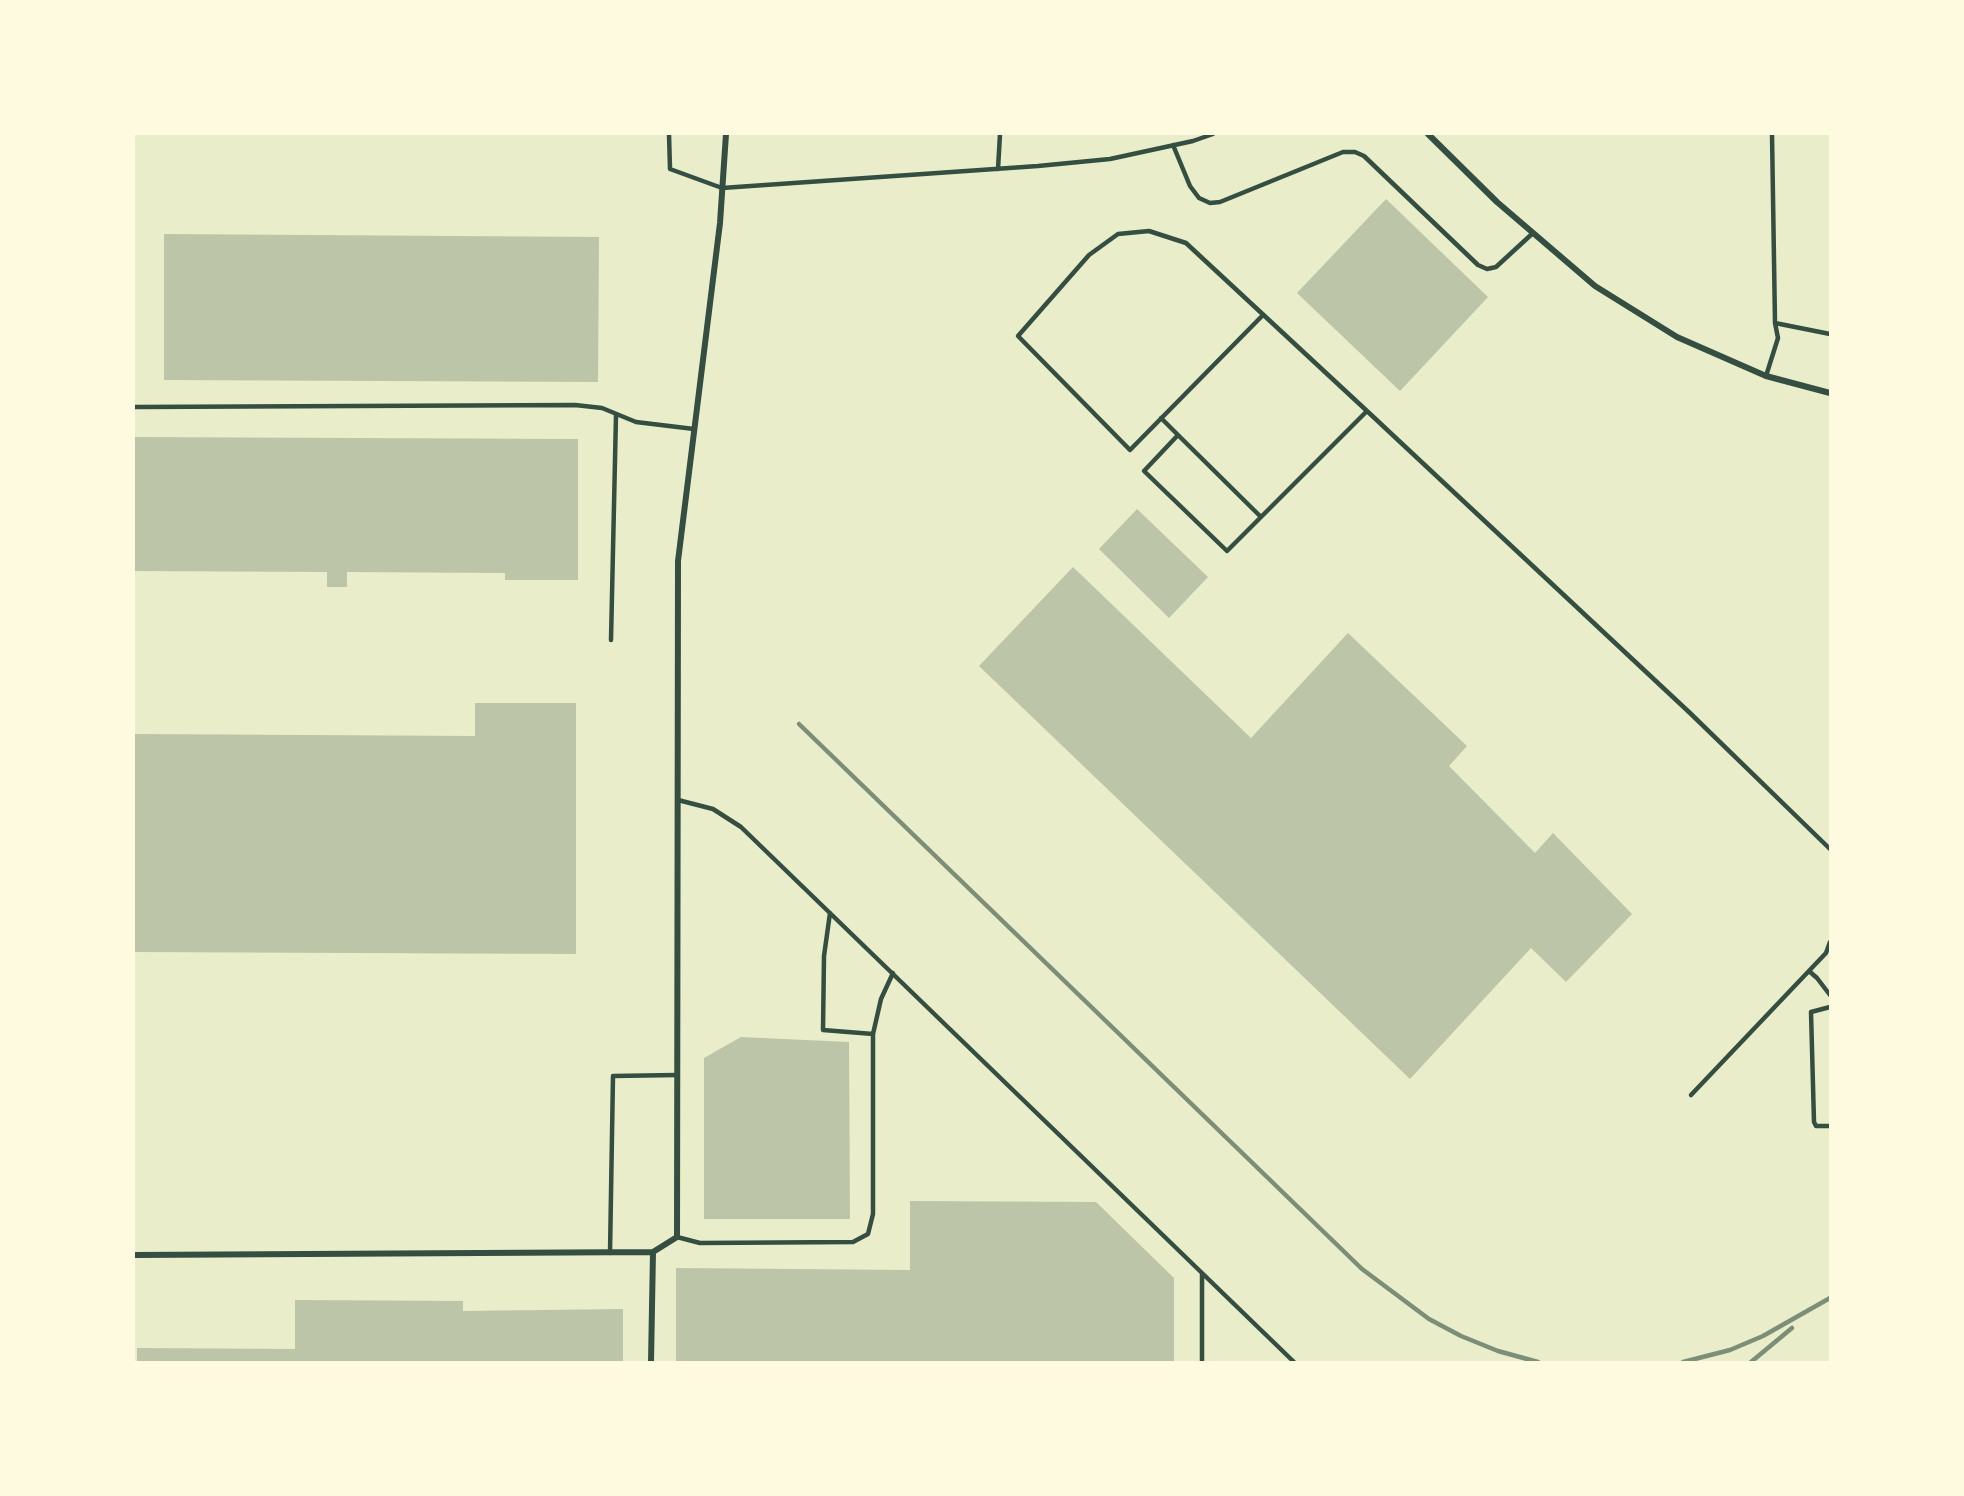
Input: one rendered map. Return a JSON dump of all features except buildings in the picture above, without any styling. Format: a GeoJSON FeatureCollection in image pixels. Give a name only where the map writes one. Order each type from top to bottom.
{"type":"FeatureCollection","features":[{"type":"Feature","properties":{"kind":"street"},"geometry":{"type":"LineString","coordinates":[[134,1255],[653,1252],[677,1237],[678,561],[720,223],[726,134]]}},
{"type":"Feature","properties":{"kind":"street"},"geometry":{"type":"LineString","coordinates":[[1428,134],[1497,202],[1595,285],[1677,337],[1766,376],[1830,393]]}},
{"type":"Feature","properties":{"kind":"street"},"geometry":{"type":"LineString","coordinates":[[651,1362],[653,1252]]}},
{"type":"Feature","properties":{"kind":"lane"},"geometry":{"type":"LineString","coordinates":[[669,134],[670,169],[722,188],[1110,159],[1213,134]]}},
{"type":"Feature","properties":{"kind":"lane"},"geometry":{"type":"LineString","coordinates":[[998,169],[1000,134]]}},
{"type":"Feature","properties":{"kind":"lane"},"geometry":{"type":"LineString","coordinates":[[1766,376],[1778,338],[1775,323],[1772,134]]}},
{"type":"Feature","properties":{"kind":"lane"},"geometry":{"type":"LineString","coordinates":[[1173,145],[1190,186],[1199,198],[1210,203],[1220,202],[1343,152],[1355,152],[1364,156],[1478,265],[1487,269],[1496,267],[1533,233]]}},
{"type":"Feature","properties":{"kind":"lane"},"geometry":{"type":"LineString","coordinates":[[1263,315],[1130,450],[1018,336],[1089,255],[1118,234],[1149,231],[1186,243],[1690,713],[1830,849]]}},
{"type":"Feature","properties":{"kind":"lane"},"geometry":{"type":"LineString","coordinates":[[1775,323],[1830,334]]}},
{"type":"Feature","properties":{"kind":"lane"},"geometry":{"type":"LineString","coordinates":[[135,407],[575,405],[602,408],[636,422],[694,429]]}},
{"type":"Feature","properties":{"kind":"lane"},"geometry":{"type":"LineString","coordinates":[[1178,435],[1144,471],[1227,551],[1367,411]]}},
{"type":"Feature","properties":{"kind":"lane"},"geometry":{"type":"LineString","coordinates":[[611,640],[616,415]]}},
{"type":"Feature","properties":{"kind":"lane"},"geometry":{"type":"LineString","coordinates":[[1161,418],[1261,517]]}},
{"type":"Feature","properties":{"kind":"lane"},"geometry":{"type":"LineString","coordinates":[[678,800],[713,809],[741,827],[1294,1362]]}},
{"type":"Feature","properties":{"kind":"lane"},"geometry":{"type":"LineString","coordinates":[[830,913],[824,956],[823,1030],[873,1034]]}},
{"type":"Feature","properties":{"kind":"lane"},"geometry":{"type":"LineString","coordinates":[[1691,1095],[1826,953],[1830,942]]}},
{"type":"Feature","properties":{"kind":"lane"},"geometry":{"type":"LineString","coordinates":[[1809,971],[1830,995]]}},
{"type":"Feature","properties":{"kind":"lane"},"geometry":{"type":"LineString","coordinates":[[677,1237],[700,1243],[853,1242],[868,1234],[873,1214],[873,1034],[881,999],[892,973]]}},
{"type":"Feature","properties":{"kind":"lane"},"geometry":{"type":"LineString","coordinates":[[1830,1007],[1811,1012],[1814,1122],[1816,1126],[1830,1126]]}},
{"type":"Feature","properties":{"kind":"lane"},"geometry":{"type":"LineString","coordinates":[[610,1253],[613,1076],[677,1075]]}},
{"type":"Feature","properties":{"kind":"lane"},"geometry":{"type":"LineString","coordinates":[[1202,1274],[1202,1362]]}},
{"type":"Feature","properties":{"kind":"railway"},"geometry":{"type":"LineString","coordinates":[[799,724],[1362,1269],[1429,1319],[1461,1336],[1498,1351],[1538,1362]]}},
{"type":"Feature","properties":{"kind":"railway"},"geometry":{"type":"LineString","coordinates":[[1683,1362],[1730,1350],[1763,1336],[1830,1298]]}},
{"type":"Feature","properties":{"kind":"railway"},"geometry":{"type":"LineString","coordinates":[[1751,1362],[1792,1328]]}}]}
